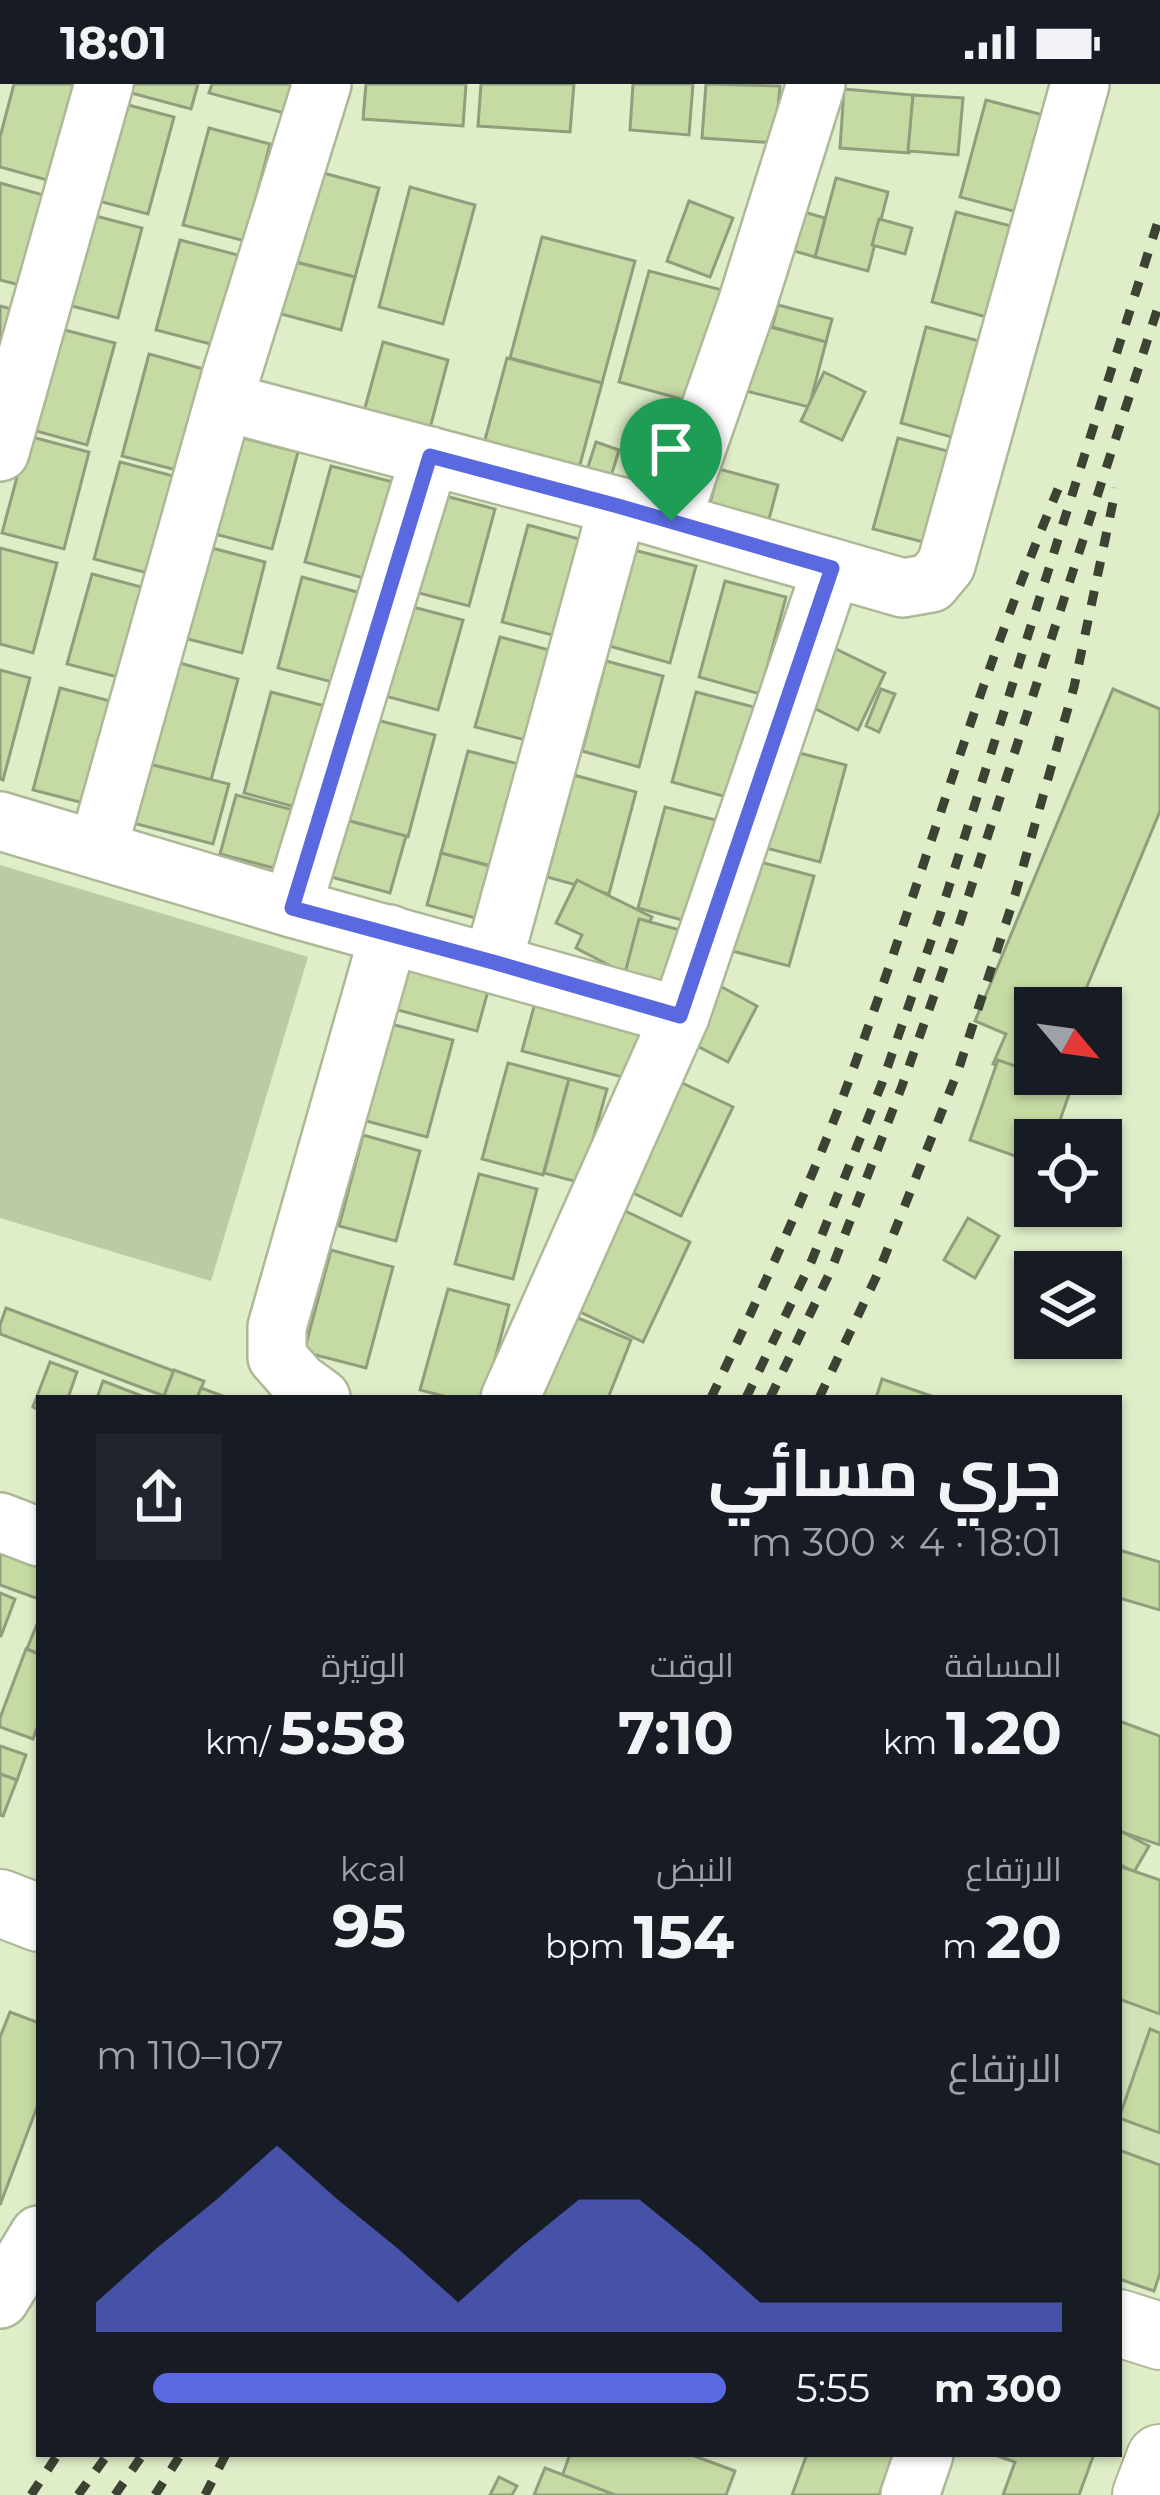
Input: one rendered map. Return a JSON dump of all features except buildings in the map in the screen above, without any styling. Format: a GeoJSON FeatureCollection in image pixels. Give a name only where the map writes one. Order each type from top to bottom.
{"type":"FeatureCollection","features":[{"type":"Feature","properties":{"kind":"main road"},"geometry":{"type":"LineString","coordinates":[[0,1903],[36,1917]]}},
{"type":"Feature","properties":{"kind":"main road"},"geometry":{"type":"LineString","coordinates":[[1122,2324],[1160,2336]]}},
{"type":"Feature","properties":{"kind":"main road"},"geometry":{"type":"LineString","coordinates":[[1146,2495],[1160,2458]]}},
{"type":"Feature","properties":{"kind":"street"},"geometry":{"type":"LineString","coordinates":[[0,452],[104,84]]}},
{"type":"Feature","properties":{"kind":"street"},"geometry":{"type":"LineString","coordinates":[[98,848],[231,376],[322,84]]}},
{"type":"Feature","properties":{"kind":"street"},"geometry":{"type":"LineString","coordinates":[[493,962],[645,514],[746,304],[816,84]]}},
{"type":"Feature","properties":{"kind":"street"},"geometry":{"type":"LineString","coordinates":[[225,402],[904,588],[932,583],[946,565],[1080,84]]}},
{"type":"Feature","properties":{"kind":"street"},"geometry":{"type":"LineString","coordinates":[[292,908],[430,456]]}},
{"type":"Feature","properties":{"kind":"street"},"geometry":{"type":"LineString","coordinates":[[510,1395],[680,1016],[832,568]]}},
{"type":"Feature","properties":{"kind":"street"},"geometry":{"type":"LineString","coordinates":[[0,821],[680,1016]]}},
{"type":"Feature","properties":{"kind":"street"},"geometry":{"type":"LineString","coordinates":[[317,1395],[277,1357],[277,1327],[388,934]]}},
{"type":"Feature","properties":{"kind":"street"},"geometry":{"type":"LineString","coordinates":[[0,1522],[36,1536]]}},
{"type":"Feature","properties":{"kind":"street"},"geometry":{"type":"LineString","coordinates":[[0,2299],[36,2240]]}},
{"type":"Feature","properties":{"kind":"street"},"geometry":{"type":"LineString","coordinates":[[910,2495],[923,2457]]}},
{"type":"Feature","properties":{"kind":"shaded area"},"geometry":{"type":"Polygon","coordinates":[[[0,865],[308,957],[211,1281],[0,1218],[0,865]]]}},
{"type":"Feature","properties":{"kind":"shaded area"},"geometry":{"type":"Polygon","coordinates":[[[1122,1866],[1160,1880],[1160,2274],[1154,2291],[1122,2280],[1122,1866]]]}},
{"type":"Feature","properties":{"kind":"railway"},"geometry":{"type":"LineString","coordinates":[[747,1395],[812,1260],[882,1083],[941,912],[1160,215]]}},
{"type":"Feature","properties":{"kind":"railway"},"geometry":{"type":"LineString","coordinates":[[771,1395],[832,1268],[902,1086],[960,922],[1160,301]]}},
{"type":"Feature","properties":{"kind":"railway"},"geometry":{"type":"LineString","coordinates":[[820,1395],[879,1271],[959,1068],[1015,895],[1074,687],[1116,488]]}},
{"type":"Feature","properties":{"kind":"railway"},"geometry":{"type":"LineString","coordinates":[[712,1395],[839,1107],[1003,631],[1058,489]]}},
{"type":"Feature","properties":{"kind":"railway"},"geometry":{"type":"LineString","coordinates":[[31,2495],[56,2457]]}},
{"type":"Feature","properties":{"kind":"railway"},"geometry":{"type":"LineString","coordinates":[[78,2495],[106,2457]]}},
{"type":"Feature","properties":{"kind":"railway"},"geometry":{"type":"LineString","coordinates":[[115,2495],[141,2457]]}},
{"type":"Feature","properties":{"kind":"railway"},"geometry":{"type":"LineString","coordinates":[[155,2495],[179,2457]]}},
{"type":"Feature","properties":{"kind":"railway"},"geometry":{"type":"LineString","coordinates":[[205,2495],[224,2457]]}},
{"type":"Feature","properties":{"kind":"route"},"geometry":{"type":"LineString","coordinates":[[430,456],[671,521],[832,568],[680,1016],[292,908],[430,456]]}}]}
